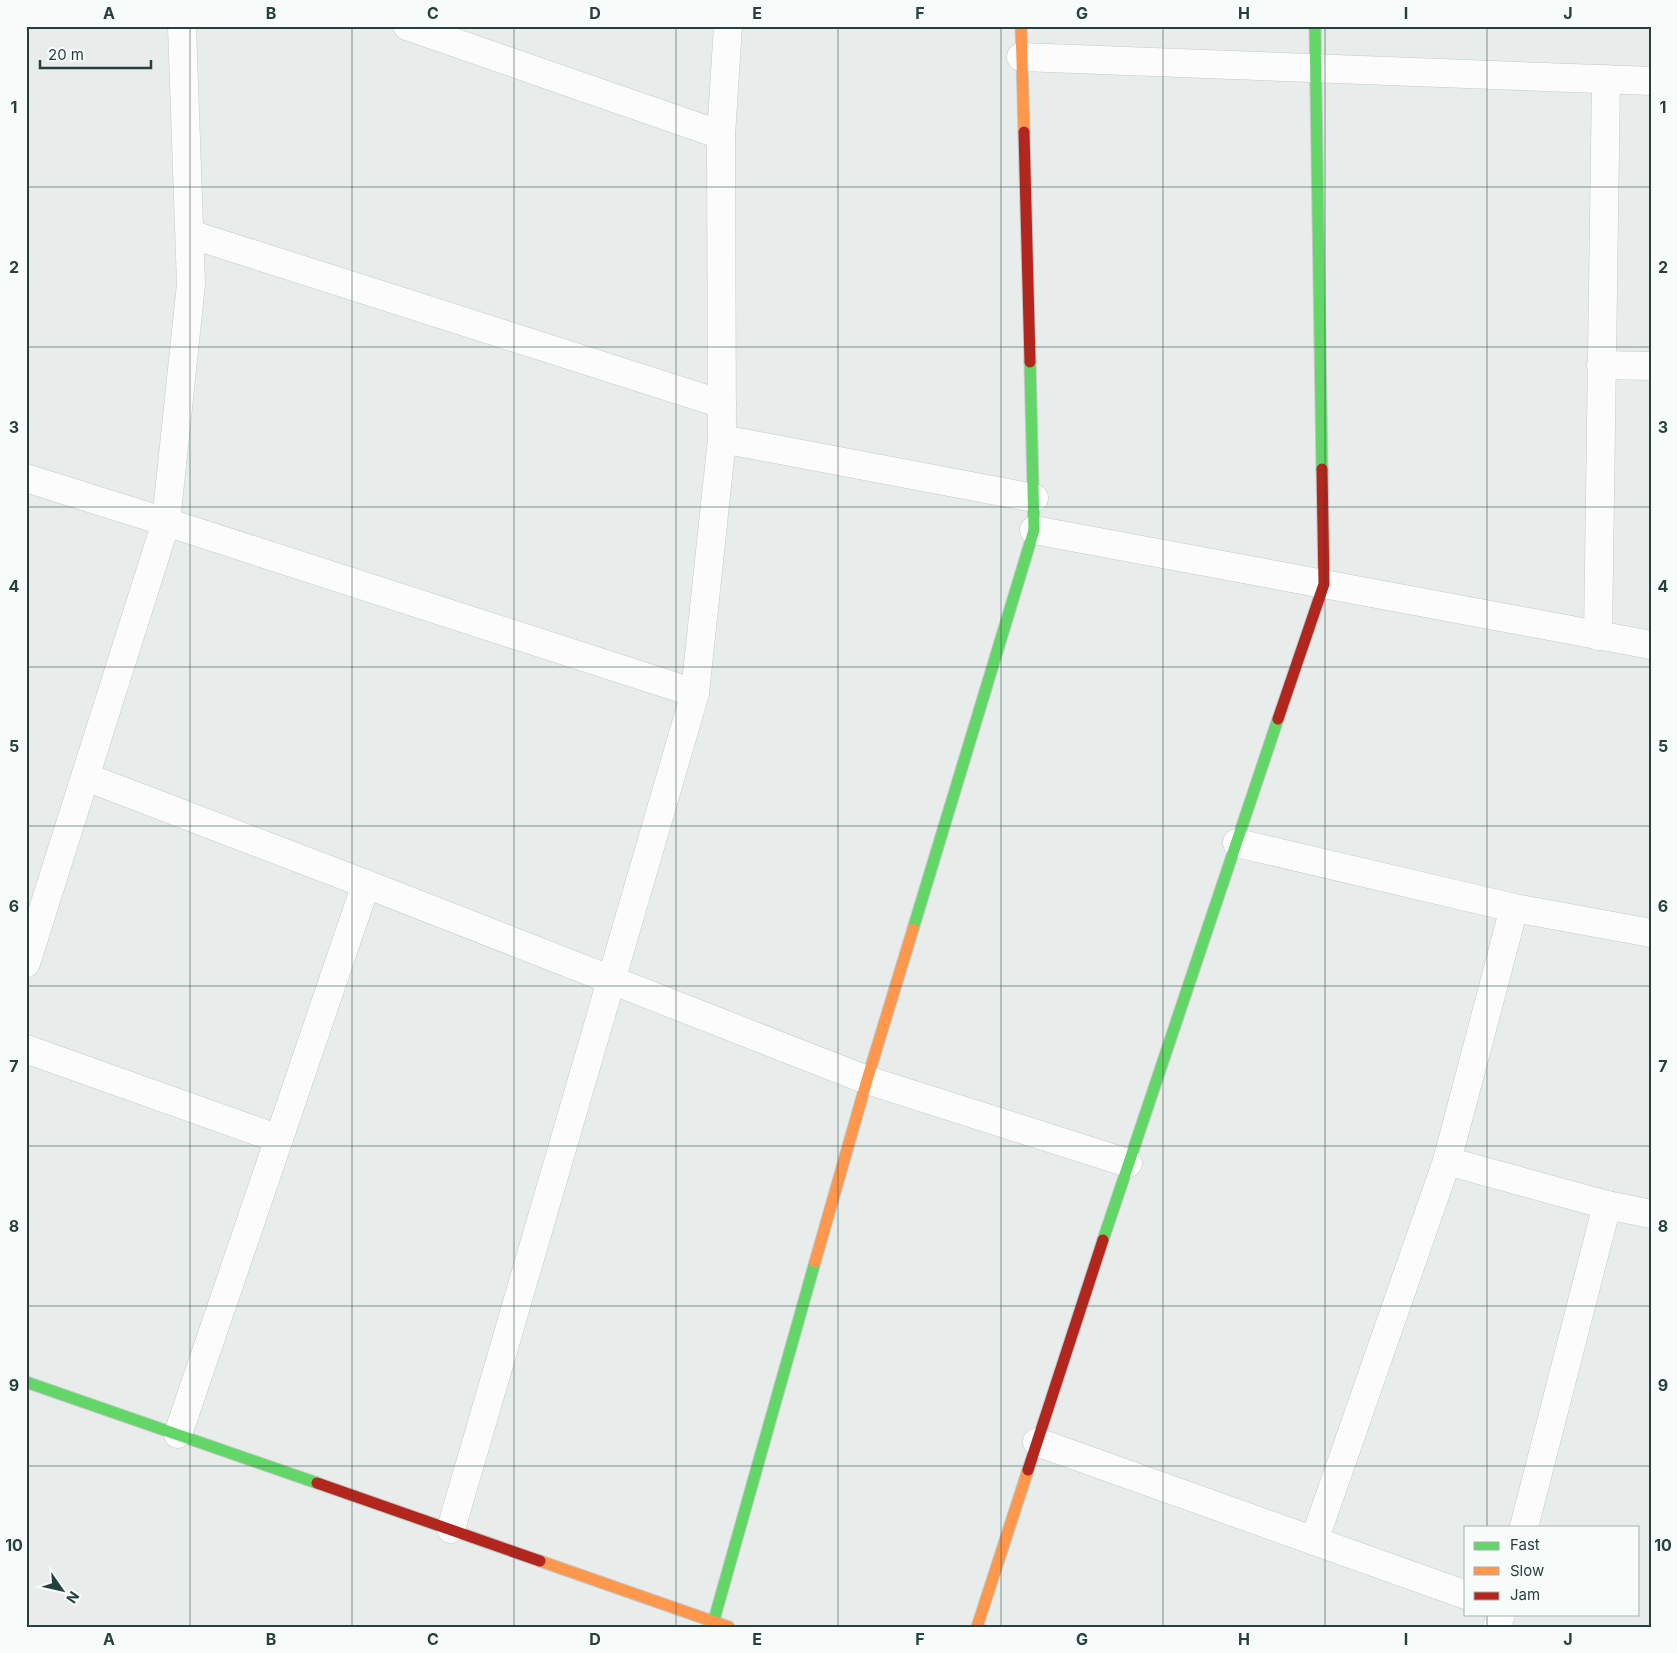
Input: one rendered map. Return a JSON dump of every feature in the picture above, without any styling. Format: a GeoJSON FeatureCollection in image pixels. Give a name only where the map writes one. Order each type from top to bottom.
{"type":"FeatureCollection","features":[{"type":"Feature","properties":{"kind":"street"},"geometry":{"type":"LineString","coordinates":[[26,963],[166,522],[191,284],[182,26]]}},
{"type":"Feature","properties":{"kind":"street"},"geometry":{"type":"LineString","coordinates":[[407,26],[462,36],[721,134]]}},
{"type":"Feature","properties":{"kind":"street"},"geometry":{"type":"LineString","coordinates":[[451,1529],[695,693],[722,439],[721,134],[728,26]]}},
{"type":"Feature","properties":{"kind":"street"},"geometry":{"type":"LineString","coordinates":[[713,1624],[866,1080],[1034,530],[1021,26]]}},
{"type":"Feature","properties":{"kind":"street"},"geometry":{"type":"LineString","coordinates":[[977,1627],[1128,1164],[1324,584],[1315,26]]}},
{"type":"Feature","properties":{"kind":"street"},"geometry":{"type":"LineString","coordinates":[[1021,57],[1651,81]]}},
{"type":"Feature","properties":{"kind":"street"},"geometry":{"type":"LineString","coordinates":[[1598,636],[1606,79]]}},
{"type":"Feature","properties":{"kind":"street"},"geometry":{"type":"LineString","coordinates":[[190,234],[722,404]]}},
{"type":"Feature","properties":{"kind":"street"},"geometry":{"type":"LineString","coordinates":[[1601,366],[1651,366]]}},
{"type":"Feature","properties":{"kind":"street"},"geometry":{"type":"LineString","coordinates":[[722,439],[1034,498]]}},
{"type":"Feature","properties":{"kind":"street"},"geometry":{"type":"LineString","coordinates":[[26,478],[695,693]]}},
{"type":"Feature","properties":{"kind":"street"},"geometry":{"type":"LineString","coordinates":[[1034,530],[1651,645]]}},
{"type":"Feature","properties":{"kind":"street"},"geometry":{"type":"LineString","coordinates":[[86,777],[612,979],[866,1080],[1128,1164]]}},
{"type":"Feature","properties":{"kind":"street"},"geometry":{"type":"LineString","coordinates":[[1237,843],[1514,908],[1651,933]]}},
{"type":"Feature","properties":{"kind":"street"},"geometry":{"type":"LineString","coordinates":[[178,1434],[366,884]]}},
{"type":"Feature","properties":{"kind":"street"},"geometry":{"type":"LineString","coordinates":[[1314,1541],[1447,1161],[1514,908]]}},
{"type":"Feature","properties":{"kind":"street"},"geometry":{"type":"LineString","coordinates":[[26,1049],[279,1139]]}},
{"type":"Feature","properties":{"kind":"street"},"geometry":{"type":"LineString","coordinates":[[1447,1161],[1607,1205],[1651,1214]]}},
{"type":"Feature","properties":{"kind":"street"},"geometry":{"type":"LineString","coordinates":[[1524,1526],[1607,1205]]}},
{"type":"Feature","properties":{"kind":"street"},"geometry":{"type":"LineString","coordinates":[[26,1382],[451,1529],[713,1624],[729,1627]]}},
{"type":"Feature","properties":{"kind":"street"},"geometry":{"type":"LineString","coordinates":[[1037,1442],[1464,1594]]}},
{"type":"Feature","properties":{"kind":"traffic: fast"},"geometry":{"type":"LineString","coordinates":[[1315,26],[1322,469]]}},
{"type":"Feature","properties":{"kind":"traffic: fast"},"geometry":{"type":"LineString","coordinates":[[913,929],[1034,530],[1030,362]]}},
{"type":"Feature","properties":{"kind":"traffic: fast"},"geometry":{"type":"LineString","coordinates":[[1103,1240],[1278,719]]}},
{"type":"Feature","properties":{"kind":"traffic: fast"},"geometry":{"type":"LineString","coordinates":[[712,1627],[815,1262]]}},
{"type":"Feature","properties":{"kind":"traffic: fast"},"geometry":{"type":"LineString","coordinates":[[26,1382],[317,1483]]}},
{"type":"Feature","properties":{"kind":"traffic: slow"},"geometry":{"type":"LineString","coordinates":[[1021,26],[1024,132]]}},
{"type":"Feature","properties":{"kind":"traffic: slow"},"geometry":{"type":"LineString","coordinates":[[815,1262],[913,929]]}},
{"type":"Feature","properties":{"kind":"traffic: slow"},"geometry":{"type":"LineString","coordinates":[[977,1627],[1028,1470]]}},
{"type":"Feature","properties":{"kind":"traffic: slow"},"geometry":{"type":"LineString","coordinates":[[540,1561],[729,1627]]}},
{"type":"Feature","properties":{"kind":"traffic: jam"},"geometry":{"type":"LineString","coordinates":[[1024,132],[1030,362]]}},
{"type":"Feature","properties":{"kind":"traffic: jam"},"geometry":{"type":"LineString","coordinates":[[1278,719],[1324,584],[1322,469]]}},
{"type":"Feature","properties":{"kind":"traffic: jam"},"geometry":{"type":"LineString","coordinates":[[1028,1470],[1103,1240]]}},
{"type":"Feature","properties":{"kind":"traffic: jam"},"geometry":{"type":"LineString","coordinates":[[317,1483],[540,1561]]}}]}
